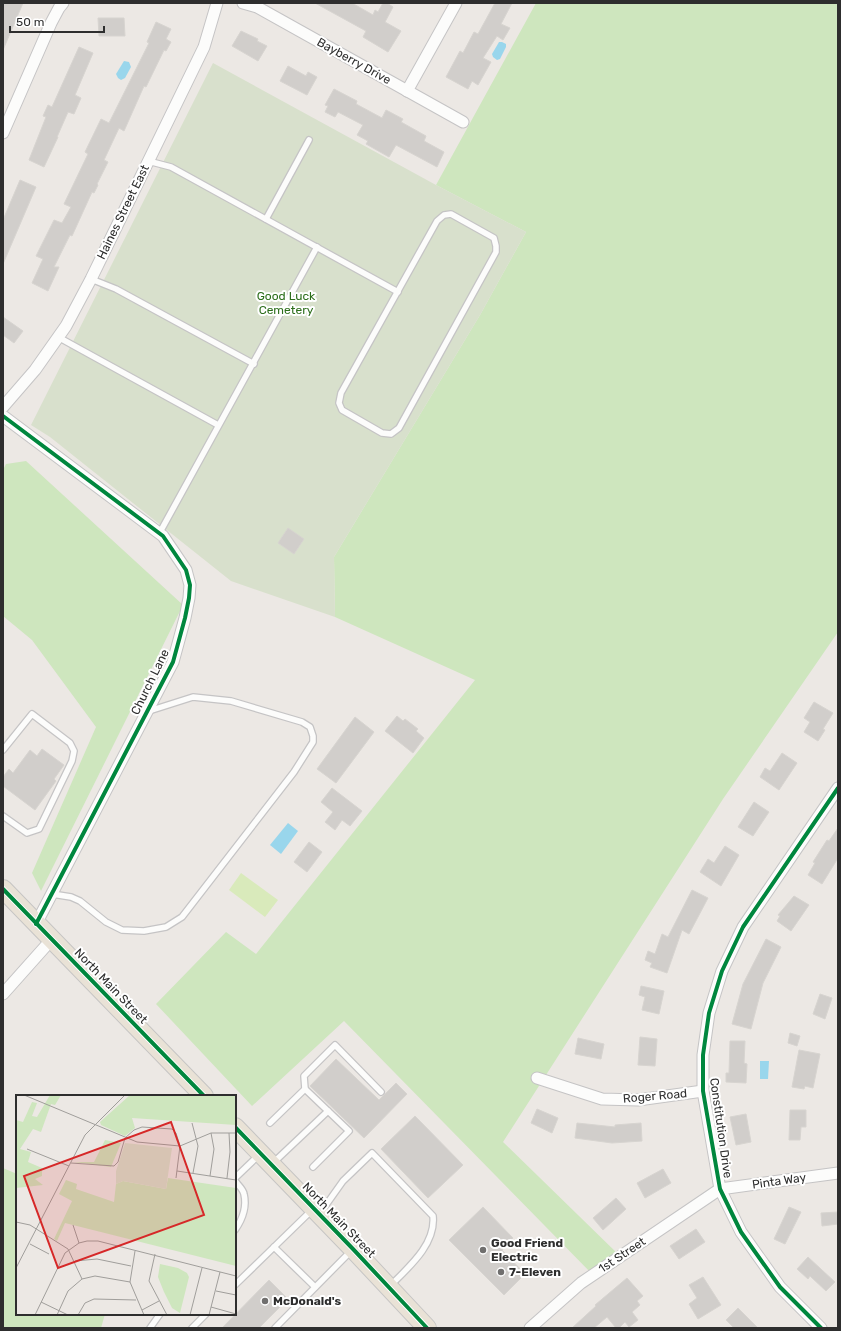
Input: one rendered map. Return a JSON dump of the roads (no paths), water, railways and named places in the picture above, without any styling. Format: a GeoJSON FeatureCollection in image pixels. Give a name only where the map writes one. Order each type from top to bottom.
{"type":"FeatureCollection","features":[{"type":"Feature","properties":{"kind":"highway","name":"North Main Street"},"geometry":{"type":"LineString","coordinates":[[3,889],[203,1095]]}},
{"type":"Feature","properties":{"kind":"highway","name":"North Main Street"},"geometry":{"type":"LineString","coordinates":[[236,1128],[427,1328]]}},
{"type":"Feature","properties":{"kind":"street"},"geometry":{"type":"LineString","coordinates":[[3,132],[51,22],[63,3]]}},
{"type":"Feature","properties":{"kind":"street","name":"Haines Street East"},"geometry":{"type":"LineString","coordinates":[[3,407],[35,370],[58,338],[91,279],[204,47],[217,3]]}},
{"type":"Feature","properties":{"kind":"street","name":"Bayberry Drive"},"geometry":{"type":"LineString","coordinates":[[243,3],[257,7],[463,122]]}},
{"type":"Feature","properties":{"kind":"street"},"geometry":{"type":"LineString","coordinates":[[407,91],[456,3]]}},
{"type":"Feature","properties":{"kind":"street","name":"Church Lane"},"geometry":{"type":"LineString","coordinates":[[3,416],[163,536],[186,570],[190,585],[189,598],[173,662],[36,924]]}},
{"type":"Feature","properties":{"kind":"street","name":"Constitution Drive"},"geometry":{"type":"LineString","coordinates":[[821,1328],[780,1287],[741,1232],[720,1189],[703,1091],[703,1055],[709,1013],[722,971],[743,927],[838,788]]}},
{"type":"Feature","properties":{"kind":"street"},"geometry":{"type":"LineString","coordinates":[[3,994],[52,940]]}},
{"type":"Feature","properties":{"kind":"street","name":"Roger Road"},"geometry":{"type":"LineString","coordinates":[[537,1078],[602,1099],[638,1100],[703,1091]]}},
{"type":"Feature","properties":{"kind":"street","name":"Pinta Way"},"geometry":{"type":"LineString","coordinates":[[720,1189],[838,1172]]}},
{"type":"Feature","properties":{"kind":"street","name":"1st Street"},"geometry":{"type":"LineString","coordinates":[[530,1328],[581,1283],[720,1189]]}},
{"type":"Feature","properties":{"kind":"lane"},"geometry":{"type":"LineString","coordinates":[[266,219],[309,140]]}},
{"type":"Feature","properties":{"kind":"lane"},"geometry":{"type":"LineString","coordinates":[[148,161],[171,167],[398,292]]}},
{"type":"Feature","properties":{"kind":"lane"},"geometry":{"type":"LineString","coordinates":[[451,214],[494,238],[496,252],[399,428],[391,434],[382,433],[342,410],[339,403],[341,393],[398,292],[437,221],[444,215],[451,214]]}},
{"type":"Feature","properties":{"kind":"lane"},"geometry":{"type":"LineString","coordinates":[[159,534],[218,425],[254,364],[317,247]]}},
{"type":"Feature","properties":{"kind":"lane"},"geometry":{"type":"LineString","coordinates":[[91,279],[116,289],[254,364]]}},
{"type":"Feature","properties":{"kind":"lane"},"geometry":{"type":"LineString","coordinates":[[58,338],[218,425]]}},
{"type":"Feature","properties":{"kind":"lane"},"geometry":{"type":"LineString","coordinates":[[52,894],[71,897],[80,901],[106,922],[122,930],[144,931],[166,927],[182,917],[294,772],[313,742],[310,727],[302,722],[231,701],[193,697],[147,711]]}},
{"type":"Feature","properties":{"kind":"lane"},"geometry":{"type":"LineString","coordinates":[[3,750],[32,714],[70,743],[74,751],[72,761],[39,829],[27,833],[3,816]]}},
{"type":"Feature","properties":{"kind":"lane"},"geometry":{"type":"LineString","coordinates":[[313,1167],[348,1131],[305,1089],[304,1076],[335,1045],[381,1092]]}},
{"type":"Feature","properties":{"kind":"lane"},"geometry":{"type":"LineString","coordinates":[[270,1123],[305,1089]]}},
{"type":"Feature","properties":{"kind":"lane"},"geometry":{"type":"LineString","coordinates":[[236,1178],[266,1159],[328,1112]]}},
{"type":"Feature","properties":{"kind":"lane"},"geometry":{"type":"LineString","coordinates":[[236,1285],[274,1247],[316,1211],[343,1181],[372,1153],[434,1216],[434,1225],[430,1237],[410,1266],[389,1287]]}},
{"type":"Feature","properties":{"kind":"lane"},"geometry":{"type":"LineString","coordinates":[[236,1181],[244,1193],[244,1211],[236,1228]]}},
{"type":"Feature","properties":{"kind":"lane"},"geometry":{"type":"LineString","coordinates":[[274,1247],[315,1287]]}},
{"type":"Feature","properties":{"kind":"lane"},"geometry":{"type":"LineString","coordinates":[[275,1328],[353,1249]]}},
{"type":"Feature","properties":{"kind":"lane"},"geometry":{"type":"LineString","coordinates":[[150,1328],[159,1315]]}},
{"type":"Feature","properties":{"kind":"lane"},"geometry":{"type":"LineString","coordinates":[[192,1328],[205,1315]]}},
{"type":"Feature","properties":{"kind":"water"},"geometry":{"type":"Polygon","coordinates":[[[499,42],[506,44],[506,47],[500,59],[497,60],[492,54],[499,42]]]}},
{"type":"Feature","properties":{"kind":"water"},"geometry":{"type":"Polygon","coordinates":[[[124,61],[129,62],[131,67],[125,78],[121,80],[116,74],[124,61]]]}},
{"type":"Feature","properties":{"kind":"water"},"geometry":{"type":"Polygon","coordinates":[[[288,823],[298,831],[281,854],[270,845],[288,823]]]}},
{"type":"Feature","properties":{"kind":"water"},"geometry":{"type":"Polygon","coordinates":[[[760,1061],[769,1061],[768,1079],[760,1079],[760,1061]]]}},
{"type":"Feature","properties":{"kind":"place","name":"Good Friend Electric"},"geometry":{"type":"Point","coordinates":[483,1250]}},
{"type":"Feature","properties":{"kind":"place","name":"7-Eleven"},"geometry":{"type":"Point","coordinates":[501,1272]}},
{"type":"Feature","properties":{"kind":"place","name":"McDonald's"},"geometry":{"type":"Point","coordinates":[265,1301]}},
{"type":"Feature","properties":{"kind":"park label","name":"Good Luck Cemetery"},"geometry":{"type":"Point","coordinates":[286,303]}}]}
